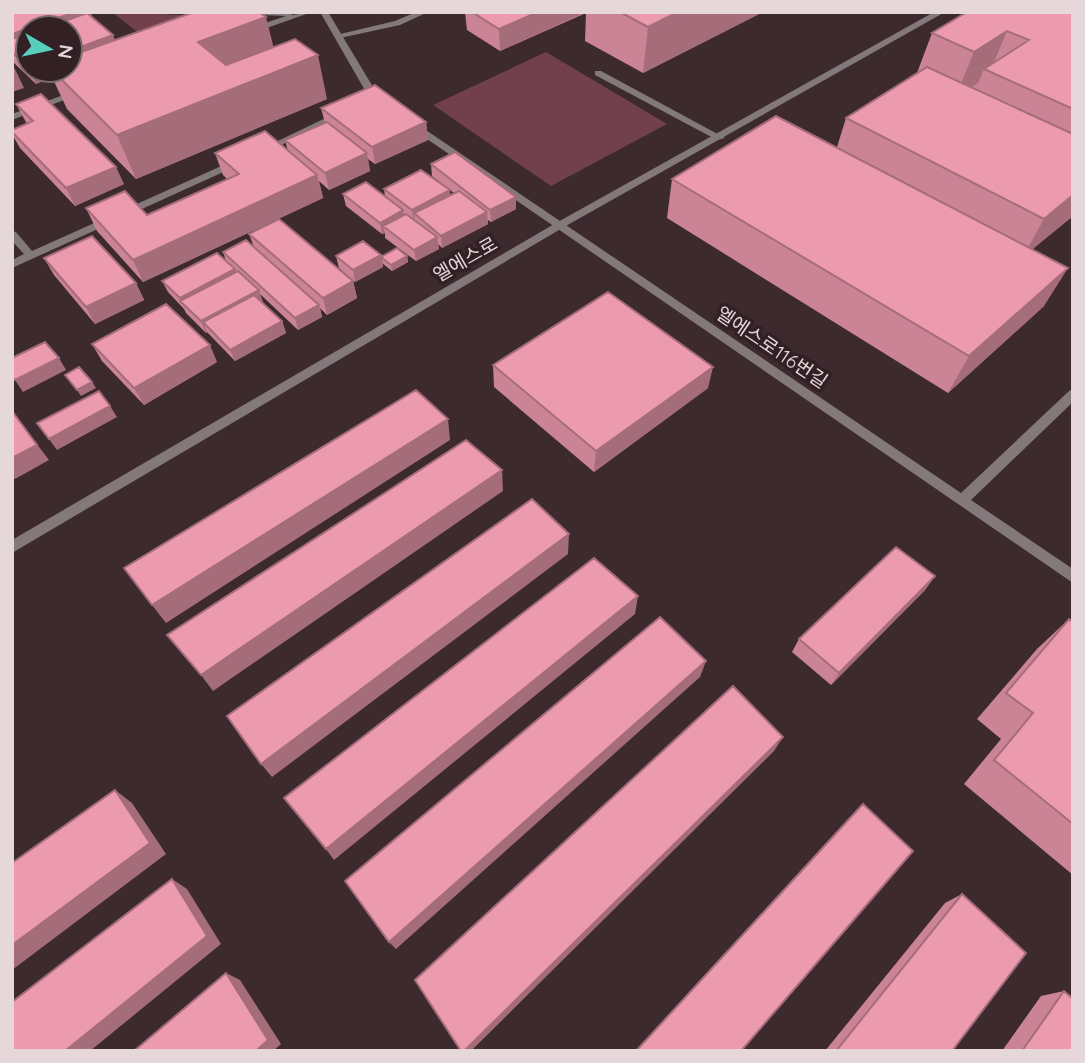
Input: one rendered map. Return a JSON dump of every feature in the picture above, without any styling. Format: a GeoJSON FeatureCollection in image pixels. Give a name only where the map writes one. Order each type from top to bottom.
{"type":"FeatureCollection","features":[{"type":"Feature","properties":{"kind":"street"},"geometry":{"type":"LineString","coordinates":[[234,12],[304,13]]}},
{"type":"Feature","properties":{"kind":"street"},"geometry":{"type":"LineString","coordinates":[[324,12],[340,35],[374,99],[386,107]]}},
{"type":"Feature","properties":{"kind":"street"},"geometry":{"type":"LineString","coordinates":[[340,35],[397,23],[424,12]]}},
{"type":"Feature","properties":{"kind":"street","name":"엘에스로"},"geometry":{"type":"LineString","coordinates":[[12,547],[560,225],[942,12]]}},
{"type":"Feature","properties":{"kind":"street"},"geometry":{"type":"LineString","coordinates":[[240,35],[304,13]]}},
{"type":"Feature","properties":{"kind":"street"},"geometry":{"type":"LineString","coordinates":[[598,73],[720,138]]}},
{"type":"Feature","properties":{"kind":"street"},"geometry":{"type":"LineString","coordinates":[[12,117],[90,88]]}},
{"type":"Feature","properties":{"kind":"street"},"geometry":{"type":"LineString","coordinates":[[362,105],[374,99]]}},
{"type":"Feature","properties":{"kind":"street"},"geometry":{"type":"LineString","coordinates":[[12,264],[350,110]]}},
{"type":"Feature","properties":{"kind":"street","name":"엘에스로116번길"},"geometry":{"type":"LineString","coordinates":[[409,123],[1073,577]]}},
{"type":"Feature","properties":{"kind":"street"},"geometry":{"type":"LineString","coordinates":[[12,234],[31,256]]}},
{"type":"Feature","properties":{"kind":"street"},"geometry":{"type":"LineString","coordinates":[[962,500],[1073,394]]}},
{"type":"Feature","properties":{"kind":"shaded area"},"geometry":{"type":"Polygon","coordinates":[[[112,12],[232,17],[155,46],[112,12]]]}},
{"type":"Feature","properties":{"kind":"shaded area"},"geometry":{"type":"Polygon","coordinates":[[[546,52],[667,124],[551,186],[433,105],[546,52]]]}},
{"type":"Feature","properties":{"kind":"building"},"geometry":{"type":"Polygon","coordinates":[[[12,12],[75,12],[14,14],[12,34],[12,12]]]}},
{"type":"Feature","properties":{"kind":"building"},"geometry":{"type":"Polygon","coordinates":[[[194,12],[259,12],[266,17],[198,42],[226,65],[295,39],[318,55],[117,135],[66,84],[84,84],[84,51],[194,12]]]}},
{"type":"Feature","properties":{"kind":"building"},"geometry":{"type":"Polygon","coordinates":[[[472,12],[538,12],[499,29],[472,12]]]}},
{"type":"Feature","properties":{"kind":"building"},"geometry":{"type":"Polygon","coordinates":[[[620,12],[678,12],[648,27],[620,12]]]}},
{"type":"Feature","properties":{"kind":"building"},"geometry":{"type":"Polygon","coordinates":[[[967,12],[1073,12],[1073,109],[984,69],[1029,40],[1007,31],[974,52],[932,33],[967,12]]]}},
{"type":"Feature","properties":{"kind":"building"},"geometry":{"type":"Polygon","coordinates":[[[87,13],[113,35],[84,46],[84,14],[87,13]]]}},
{"type":"Feature","properties":{"kind":"building"},"geometry":{"type":"Polygon","coordinates":[[[927,67],[1073,134],[1073,195],[1044,219],[846,118],[927,67]]]}},
{"type":"Feature","properties":{"kind":"building"},"geometry":{"type":"Polygon","coordinates":[[[375,85],[426,122],[372,147],[321,108],[375,85]]]}},
{"type":"Feature","properties":{"kind":"building"},"geometry":{"type":"Polygon","coordinates":[[[41,94],[116,167],[66,188],[12,132],[33,121],[16,104],[41,94]]]}},
{"type":"Feature","properties":{"kind":"building"},"geometry":{"type":"Polygon","coordinates":[[[776,116],[1068,268],[969,356],[672,179],[776,116]]]}},
{"type":"Feature","properties":{"kind":"building"},"geometry":{"type":"Polygon","coordinates":[[[327,122],[367,153],[325,173],[285,140],[327,122]]]}},
{"type":"Feature","properties":{"kind":"building"},"geometry":{"type":"Polygon","coordinates":[[[265,131],[317,175],[133,260],[86,208],[125,191],[147,215],[239,174],[215,153],[265,131]]]}},
{"type":"Feature","properties":{"kind":"building"},"geometry":{"type":"Polygon","coordinates":[[[455,152],[516,197],[490,210],[431,164],[455,152]]]}},
{"type":"Feature","properties":{"kind":"building"},"geometry":{"type":"Polygon","coordinates":[[[421,170],[450,190],[412,210],[384,189],[421,170]]]}},
{"type":"Feature","properties":{"kind":"building"},"geometry":{"type":"Polygon","coordinates":[[[366,182],[403,210],[380,223],[343,194],[366,182]]]}},
{"type":"Feature","properties":{"kind":"building"},"geometry":{"type":"Polygon","coordinates":[[[459,191],[487,212],[441,236],[414,213],[459,191]]]}},
{"type":"Feature","properties":{"kind":"building"},"geometry":{"type":"Polygon","coordinates":[[[406,214],[437,237],[414,250],[383,226],[406,214]]]}},
{"type":"Feature","properties":{"kind":"building"},"geometry":{"type":"Polygon","coordinates":[[[279,219],[353,281],[323,298],[249,234],[279,219]]]}},
{"type":"Feature","properties":{"kind":"building"},"geometry":{"type":"Polygon","coordinates":[[[92,236],[136,283],[86,307],[44,258],[92,236]]]}},
{"type":"Feature","properties":{"kind":"building"},"geometry":{"type":"Polygon","coordinates":[[[246,240],[319,305],[295,318],[223,252],[246,240]]]}},
{"type":"Feature","properties":{"kind":"building"},"geometry":{"type":"Polygon","coordinates":[[[363,241],[381,255],[353,270],[336,256],[363,241]]]}},
{"type":"Feature","properties":{"kind":"building"},"geometry":{"type":"Polygon","coordinates":[[[397,248],[407,256],[391,265],[381,257],[397,248]]]}},
{"type":"Feature","properties":{"kind":"building"},"geometry":{"type":"Polygon","coordinates":[[[217,253],[235,269],[180,298],[162,281],[217,253]]]}},
{"type":"Feature","properties":{"kind":"building"},"geometry":{"type":"Polygon","coordinates":[[[238,271],[259,290],[201,321],[180,301],[238,271]]]}},
{"type":"Feature","properties":{"kind":"building"},"geometry":{"type":"Polygon","coordinates":[[[608,292],[713,367],[596,451],[493,365],[608,292]]]}},
{"type":"Feature","properties":{"kind":"building"},"geometry":{"type":"Polygon","coordinates":[[[254,295],[282,321],[230,350],[203,322],[254,295]]]}},
{"type":"Feature","properties":{"kind":"building"},"geometry":{"type":"Polygon","coordinates":[[[166,304],[210,345],[134,388],[92,344],[166,304]]]}},
{"type":"Feature","properties":{"kind":"building"},"geometry":{"type":"Polygon","coordinates":[[[45,342],[59,358],[15,380],[12,377],[12,358],[45,342]]]}},
{"type":"Feature","properties":{"kind":"building"},"geometry":{"type":"Polygon","coordinates":[[[79,367],[92,382],[77,390],[65,375],[79,367]]]}},
{"type":"Feature","properties":{"kind":"building"},"geometry":{"type":"Polygon","coordinates":[[[416,390],[448,419],[152,605],[124,568],[416,390]]]}},
{"type":"Feature","properties":{"kind":"building"},"geometry":{"type":"Polygon","coordinates":[[[99,391],[110,406],[49,439],[37,423],[99,391]]]}},
{"type":"Feature","properties":{"kind":"building"},"geometry":{"type":"Polygon","coordinates":[[[12,411],[37,445],[12,458],[12,411]]]}},
{"type":"Feature","properties":{"kind":"building"},"geometry":{"type":"Polygon","coordinates":[[[466,440],[502,470],[201,675],[167,635],[466,440]]]}},
{"type":"Feature","properties":{"kind":"building"},"geometry":{"type":"Polygon","coordinates":[[[532,499],[569,534],[261,764],[227,716],[532,499]]]}},
{"type":"Feature","properties":{"kind":"building"},"geometry":{"type":"Polygon","coordinates":[[[896,547],[935,576],[839,673],[799,639],[896,547]]]}},
{"type":"Feature","properties":{"kind":"building"},"geometry":{"type":"Polygon","coordinates":[[[594,558],[638,596],[326,849],[284,798],[594,558]]]}},
{"type":"Feature","properties":{"kind":"building"},"geometry":{"type":"Polygon","coordinates":[[[660,617],[706,661],[389,942],[345,881],[660,617]]]}},
{"type":"Feature","properties":{"kind":"building"},"geometry":{"type":"Polygon","coordinates":[[[1069,619],[1073,622],[1073,824],[994,760],[1033,713],[1006,693],[1069,619]]]}},
{"type":"Feature","properties":{"kind":"building"},"geometry":{"type":"Polygon","coordinates":[[[733,686],[783,737],[461,1051],[415,980],[733,686]]]}},
{"type":"Feature","properties":{"kind":"building"},"geometry":{"type":"Polygon","coordinates":[[[115,790],[150,843],[12,945],[12,863],[115,790]]]}},
{"type":"Feature","properties":{"kind":"building"},"geometry":{"type":"Polygon","coordinates":[[[863,804],[913,851],[741,1051],[636,1051],[863,804]]]}},
{"type":"Feature","properties":{"kind":"building"},"geometry":{"type":"Polygon","coordinates":[[[172,879],[207,936],[65,1051],[12,1051],[12,1002],[172,879]]]}},
{"type":"Feature","properties":{"kind":"building"},"geometry":{"type":"Polygon","coordinates":[[[962,894],[1026,953],[952,1051],[836,1051],[962,894]]]}},
{"type":"Feature","properties":{"kind":"building"},"geometry":{"type":"Polygon","coordinates":[[[226,973],[268,1040],[256,1051],[134,1051],[226,973]]]}},
{"type":"Feature","properties":{"kind":"building"},"geometry":{"type":"Polygon","coordinates":[[[1064,991],[1073,999],[1073,1051],[1022,1051],[1064,991]]]}}]}
